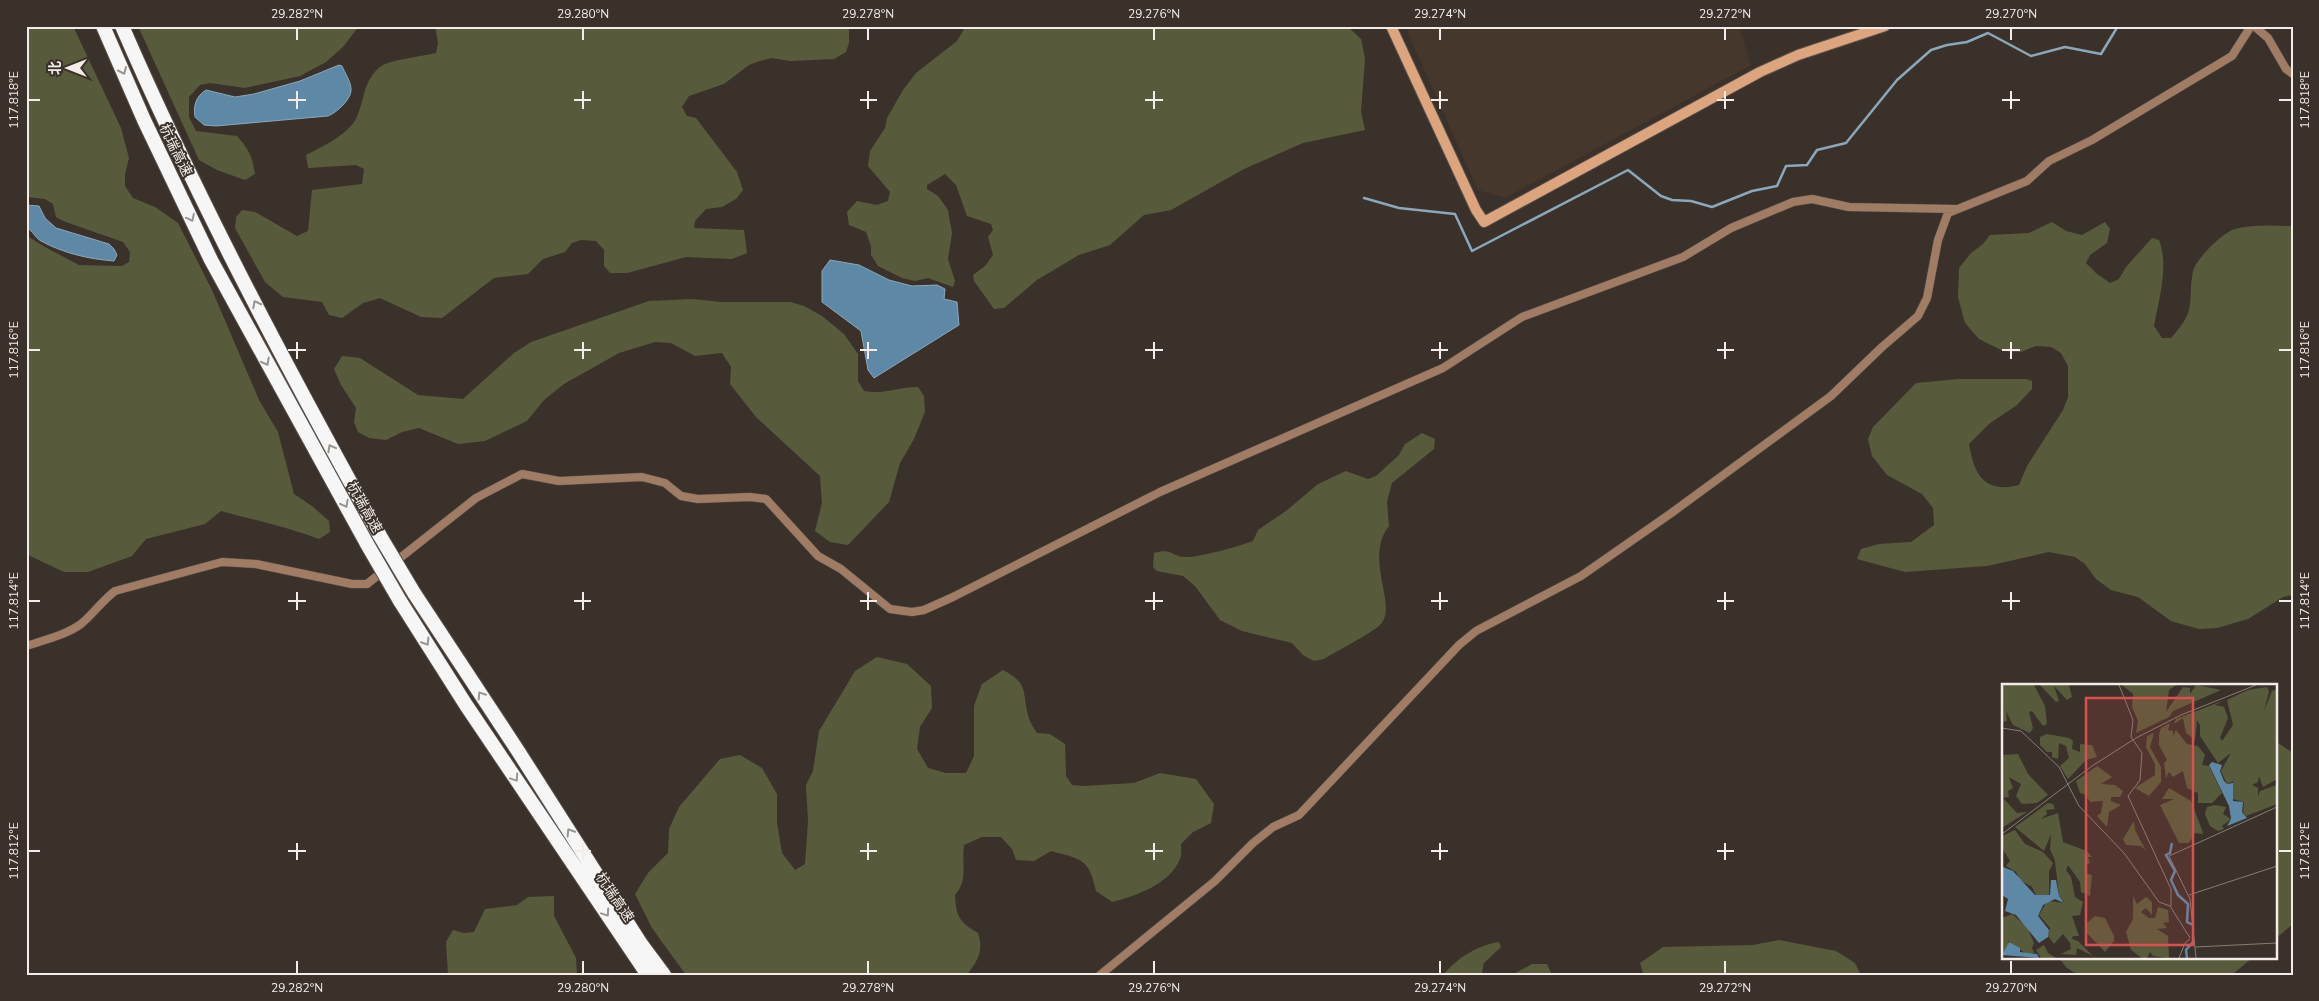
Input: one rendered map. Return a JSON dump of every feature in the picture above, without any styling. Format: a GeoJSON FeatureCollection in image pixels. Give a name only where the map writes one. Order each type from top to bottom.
{"type":"FeatureCollection","features":[{"type":"Feature","properties":{"kind":"highway","name":"杭瑞高速"},"geometry":{"type":"LineString","coordinates":[[103,26],[144,120],[211,260],[367,544],[400,601],[466,705],[648,975]]}},
{"type":"Feature","properties":{"kind":"highway","name":"杭瑞高速"},"geometry":{"type":"LineString","coordinates":[[122,26],[159,111],[293,378],[380,536],[414,593],[518,751],[641,944],[664,975]]}},
{"type":"Feature","properties":{"kind":"street"},"geometry":{"type":"LineString","coordinates":[[1391,26],[1476,210],[1484,222],[1760,72],[1851,31],[1885,26]]}},
{"type":"Feature","properties":{"kind":"street"},"geometry":{"type":"LineString","coordinates":[[1100,975],[1214,881],[1253,843],[1273,827],[1298,814],[1459,645],[1476,631],[1581,576],[1670,514],[1831,396],[1882,347],[1918,316],[1927,298],[1938,240],[1948,213],[2027,181],[2049,161],[2092,140],[2232,56],[2253,26],[2268,38],[2286,69],[2293,74]]}},
{"type":"Feature","properties":{"kind":"street"},"geometry":{"type":"LineString","coordinates":[[26,646],[52,638],[81,624],[104,599],[115,591],[215,563],[256,564],[352,584],[367,584],[471,502],[522,474],[559,481],[642,477],[665,483],[682,496],[698,499],[750,497],[766,499],[818,556],[841,569],[884,604],[898,612],[924,610],[1160,492],[1444,368],[1522,317],[1683,257],[1731,228],[1793,202],[1812,199],[1849,207],[1955,209]]}},
{"type":"Feature","properties":{"kind":"shaded area"},"geometry":{"type":"Polygon","coordinates":[[[1405,26],[1739,26],[1751,65],[1505,198],[1478,190],[1405,26]]]}},
{"type":"Feature","properties":{"kind":"green space"},"geometry":{"type":"Polygon","coordinates":[[[26,26],[73,26],[121,128],[129,158],[125,174],[125,186],[133,198],[155,207],[178,223],[212,290],[259,400],[278,432],[294,494],[329,521],[330,532],[319,539],[283,527],[221,511],[205,524],[146,539],[132,556],[88,572],[64,572],[26,554],[26,235],[79,265],[122,266],[129,262],[130,252],[123,242],[56,217],[53,204],[45,199],[26,197],[26,26]]]}},
{"type":"Feature","properties":{"kind":"green space"},"geometry":{"type":"Polygon","coordinates":[[[138,26],[359,26],[343,47],[326,62],[300,76],[245,88],[210,83],[200,85],[189,97],[189,117],[196,131],[237,136],[247,149],[255,174],[245,180],[217,170],[199,160],[138,26]]]}},
{"type":"Feature","properties":{"kind":"green space"},"geometry":{"type":"Polygon","coordinates":[[[435,26],[849,26],[849,43],[846,52],[834,59],[790,61],[771,58],[749,65],[724,84],[689,96],[682,107],[687,116],[696,118],[737,172],[743,190],[736,199],[722,207],[706,209],[695,221],[694,228],[744,230],[747,253],[732,259],[686,257],[627,273],[610,273],[604,266],[604,250],[596,241],[581,240],[572,243],[565,252],[543,259],[528,274],[494,278],[442,318],[421,317],[380,298],[363,303],[342,318],[329,315],[322,302],[283,297],[265,282],[235,228],[236,217],[242,210],[255,212],[297,236],[308,231],[312,190],[362,184],[364,169],[356,165],[308,168],[306,155],[332,141],[349,128],[358,116],[367,85],[376,71],[383,65],[436,53],[438,43],[435,26]]]}},
{"type":"Feature","properties":{"kind":"green space"},"geometry":{"type":"Polygon","coordinates":[[[966,26],[1347,26],[1361,39],[1365,58],[1361,112],[1365,130],[1303,143],[1244,169],[1171,210],[1144,215],[1110,245],[1079,255],[1037,280],[1004,308],[994,309],[974,281],[973,275],[985,266],[993,255],[988,237],[993,230],[991,224],[967,216],[956,185],[945,174],[927,185],[927,189],[938,196],[948,210],[952,233],[948,259],[955,281],[953,287],[928,278],[915,281],[902,278],[878,266],[871,255],[871,246],[866,232],[849,225],[847,212],[857,201],[877,205],[888,201],[890,192],[868,166],[870,151],[885,128],[887,118],[903,90],[916,73],[957,41],[966,26]]]}},
{"type":"Feature","properties":{"kind":"green space"},"geometry":{"type":"Polygon","coordinates":[[[2052,222],[2066,231],[2082,235],[2105,222],[2110,229],[2107,243],[2090,255],[2086,263],[2110,283],[2119,279],[2126,267],[2152,238],[2159,240],[2162,250],[2163,272],[2154,326],[2162,338],[2171,338],[2185,320],[2190,306],[2191,282],[2195,266],[2204,253],[2217,240],[2230,231],[2242,227],[2293,226],[2293,595],[2283,597],[2248,619],[2217,628],[2199,629],[2171,621],[2138,597],[2111,590],[2096,579],[2085,564],[2075,557],[2049,552],[1987,566],[1905,572],[1857,559],[1861,549],[1879,544],[1911,542],[1934,525],[1933,508],[1922,494],[1887,475],[1872,456],[1868,439],[1873,427],[1916,383],[1959,379],[2026,379],[2032,381],[2032,389],[2017,405],[1989,424],[1969,444],[1978,473],[1989,484],[1997,487],[2019,485],[2027,466],[2063,410],[2068,397],[2068,366],[2061,353],[2051,347],[2036,346],[2021,352],[2003,351],[1979,339],[1965,323],[1958,297],[1959,268],[1971,253],[1983,244],[1990,235],[2029,233],[2052,222]]]}},
{"type":"Feature","properties":{"kind":"green space"},"geometry":{"type":"Polygon","coordinates":[[[693,299],[720,302],[790,302],[804,306],[822,316],[844,334],[858,354],[858,381],[864,391],[878,392],[918,387],[924,396],[925,412],[914,439],[900,463],[889,502],[848,545],[830,542],[815,531],[822,503],[820,476],[756,417],[730,384],[731,367],[722,353],[695,356],[671,343],[655,342],[619,353],[564,384],[544,400],[527,421],[485,441],[458,444],[419,428],[402,432],[386,440],[369,438],[358,432],[354,422],[356,408],[341,385],[334,369],[342,356],[360,358],[418,395],[463,399],[514,353],[531,342],[649,301],[693,299]]]}},
{"type":"Feature","properties":{"kind":"green space"},"geometry":{"type":"Polygon","coordinates":[[[1422,433],[1435,439],[1434,449],[1392,483],[1387,502],[1389,526],[1382,539],[1379,553],[1386,606],[1385,617],[1375,629],[1324,659],[1314,661],[1303,655],[1292,643],[1242,631],[1220,620],[1195,586],[1183,576],[1157,571],[1153,567],[1154,553],[1160,551],[1182,557],[1193,557],[1253,541],[1258,530],[1286,511],[1318,484],[1346,471],[1368,479],[1376,476],[1399,455],[1405,444],[1422,433]]]}},
{"type":"Feature","properties":{"kind":"green space"},"geometry":{"type":"Polygon","coordinates":[[[877,657],[907,664],[931,686],[932,708],[920,727],[917,749],[928,768],[946,773],[966,773],[974,756],[974,706],[982,684],[1003,670],[1021,684],[1029,717],[1037,733],[1050,734],[1065,744],[1066,776],[1072,785],[1134,783],[1160,773],[1196,779],[1214,804],[1211,823],[1193,832],[1181,844],[1180,859],[1169,875],[1151,888],[1112,902],[1096,891],[1087,866],[1077,858],[1051,851],[1034,861],[1016,860],[1012,849],[1001,837],[982,837],[964,845],[964,871],[962,883],[955,895],[956,908],[963,922],[978,933],[980,939],[979,955],[967,975],[686,975],[652,928],[635,894],[648,873],[668,853],[669,829],[679,807],[720,759],[740,755],[762,768],[777,794],[777,823],[782,853],[795,870],[805,864],[808,821],[806,785],[813,771],[819,731],[855,671],[877,657]]]}},
{"type":"Feature","properties":{"kind":"green space"},"geometry":{"type":"Polygon","coordinates":[[[2276,742],[2293,753],[2293,924],[2276,938],[2276,742]]]}},
{"type":"Feature","properties":{"kind":"green space"},"geometry":{"type":"Polygon","coordinates":[[[554,896],[554,916],[576,958],[577,975],[448,975],[446,942],[453,930],[464,933],[474,932],[485,909],[517,905],[528,897],[554,896]]]}},
{"type":"Feature","properties":{"kind":"green space"},"geometry":{"type":"Polygon","coordinates":[[[1779,940],[1836,951],[1855,963],[1861,975],[1647,975],[1643,973],[1640,963],[1663,947],[1753,945],[1779,940]]]}},
{"type":"Feature","properties":{"kind":"green space"},"geometry":{"type":"Polygon","coordinates":[[[1499,942],[1501,947],[1484,963],[1482,972],[1484,975],[1444,975],[1454,963],[1469,953],[1499,942]]]}},
{"type":"Feature","properties":{"kind":"green space"},"geometry":{"type":"Polygon","coordinates":[[[2059,958],[2252,958],[2232,975],[2078,975],[2067,968],[2059,958]]]}},
{"type":"Feature","properties":{"kind":"green space"},"geometry":{"type":"Polygon","coordinates":[[[1532,964],[1547,964],[1552,975],[1512,975],[1532,964]]]}},
{"type":"Feature","properties":{"kind":"water"},"geometry":{"type":"Polygon","coordinates":[[[339,65],[342,66],[349,80],[351,93],[343,105],[328,116],[216,126],[204,125],[195,117],[194,109],[196,102],[206,90],[235,97],[254,94],[300,81],[339,65]]]}},
{"type":"Feature","properties":{"kind":"water"},"geometry":{"type":"Polygon","coordinates":[[[26,205],[39,206],[45,218],[56,228],[109,244],[117,255],[114,261],[76,255],[41,241],[26,228],[26,205]]]}},
{"type":"Feature","properties":{"kind":"water"},"geometry":{"type":"Polygon","coordinates":[[[830,260],[859,265],[889,280],[912,286],[937,285],[945,289],[944,299],[957,302],[959,325],[874,378],[868,370],[861,331],[822,302],[822,271],[830,260]]]}},
{"type":"Feature","properties":{"kind":"waterway"},"geometry":{"type":"LineString","coordinates":[[1364,198],[1399,208],[1455,214],[1472,251],[1628,170],[1661,196],[1672,200],[1691,201],[1712,207],[1752,191],[1777,186],[1786,166],[1807,165],[1817,150],[1846,143],[1897,80],[1931,50],[1967,42],[1988,33],[2031,56],[2065,47],[2101,54],[2118,26]]}}]}
